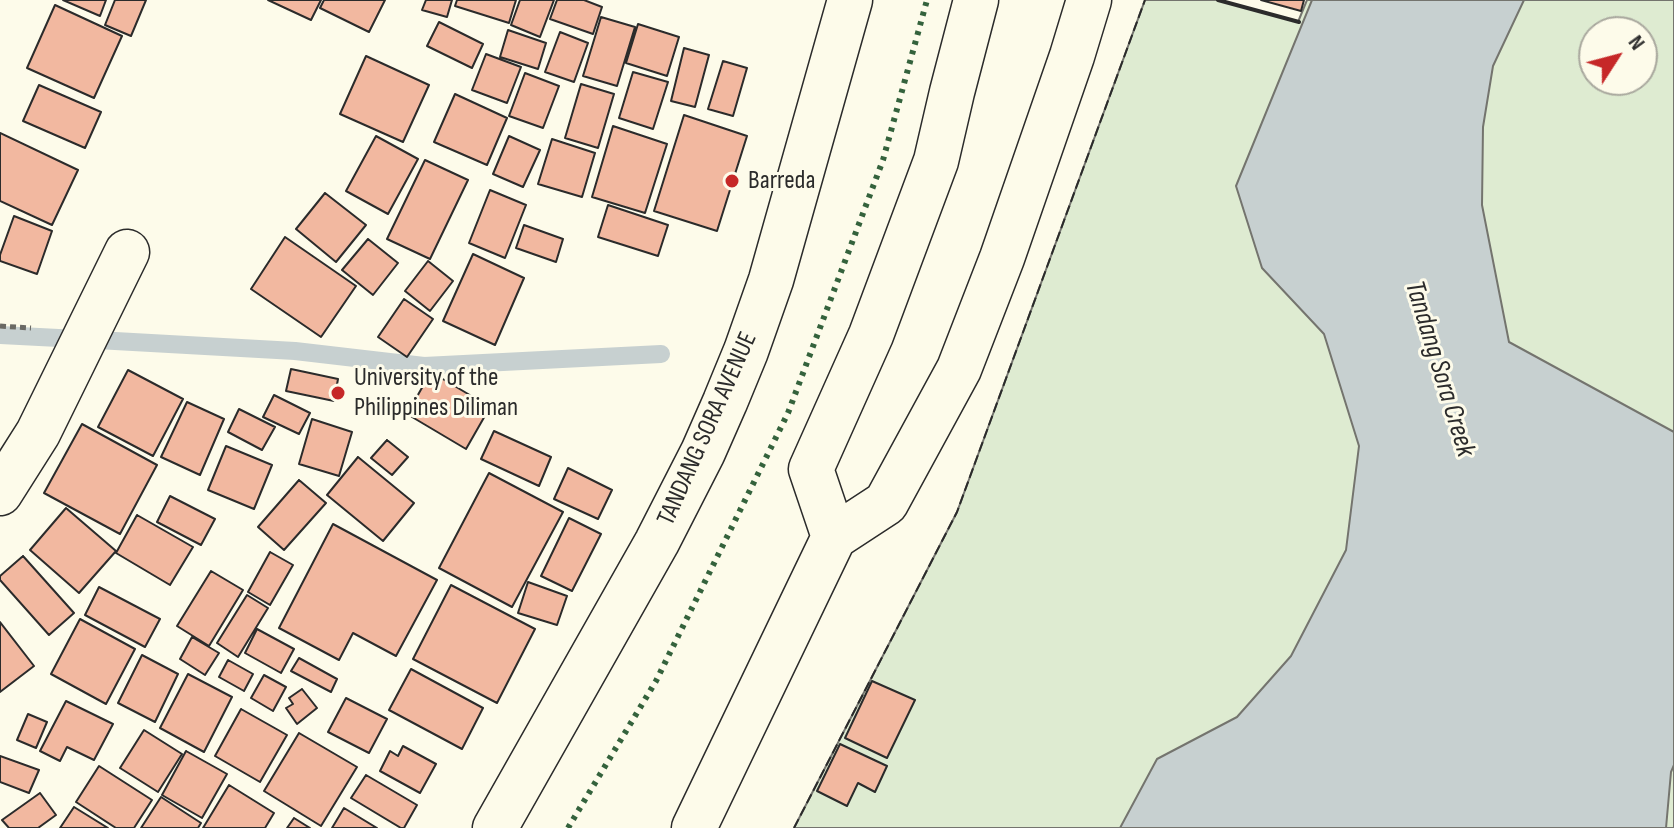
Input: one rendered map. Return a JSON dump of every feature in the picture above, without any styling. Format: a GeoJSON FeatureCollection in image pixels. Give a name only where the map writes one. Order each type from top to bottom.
{"type":"FeatureCollection","features":[{"type":"Feature","properties":{"kind":"main road","name":"TANDANG SORA AVENUE"},"geometry":{"type":"LineString","coordinates":[[495,828],[657,542],[725,402],[771,280],[850,0]]}},
{"type":"Feature","properties":{"kind":"main road"},"geometry":{"type":"LineString","coordinates":[[834,537],[811,469],[871,335],[936,161],[976,0]]}},
{"type":"Feature","properties":{"kind":"main road"},"geometry":{"type":"LineString","coordinates":[[694,828],[834,537],[886,503],[959,369],[1002,258],[1089,0]]}},
{"type":"Feature","properties":{"kind":"main road"},"geometry":{"type":"LineString","coordinates":[[0,493],[38,433],[127,252]]}},
{"type":"Feature","properties":{"kind":"green space"},"geometry":{"type":"Polygon","coordinates":[[[1145,0],[1218,0],[1298,22],[1307,0],[1674,0],[1674,828],[794,828],[957,512],[1145,0]]]}},
{"type":"Feature","properties":{"kind":"water","name":"Tandang Sora Creek"},"geometry":{"type":"Polygon","coordinates":[[[1312,0],[1524,0],[1493,66],[1483,127],[1482,205],[1509,342],[1674,432],[1674,765],[1666,828],[1120,828],[1157,759],[1237,717],[1291,656],[1346,550],[1359,446],[1324,334],[1262,268],[1236,186],[1312,0]]]}},
{"type":"Feature","properties":{"kind":"building"},"geometry":{"type":"Polygon","coordinates":[[[63,0],[106,0],[100,16],[63,0]]]}},
{"type":"Feature","properties":{"kind":"building"},"geometry":{"type":"Polygon","coordinates":[[[115,0],[146,0],[131,36],[105,25],[115,0]]]}},
{"type":"Feature","properties":{"kind":"building"},"geometry":{"type":"Polygon","coordinates":[[[268,0],[321,0],[311,20],[268,0]]]}},
{"type":"Feature","properties":{"kind":"building"},"geometry":{"type":"Polygon","coordinates":[[[324,0],[385,0],[369,32],[320,8],[324,0]]]}},
{"type":"Feature","properties":{"kind":"building"},"geometry":{"type":"Polygon","coordinates":[[[426,0],[452,0],[447,17],[422,10],[426,0]]]}},
{"type":"Feature","properties":{"kind":"building"},"geometry":{"type":"Polygon","coordinates":[[[457,0],[516,0],[509,23],[455,6],[457,0]]]}},
{"type":"Feature","properties":{"kind":"building"},"geometry":{"type":"Polygon","coordinates":[[[520,0],[554,0],[540,37],[511,25],[520,0]]]}},
{"type":"Feature","properties":{"kind":"building"},"geometry":{"type":"Polygon","coordinates":[[[557,0],[584,0],[602,7],[593,34],[550,19],[557,0]]]}},
{"type":"Feature","properties":{"kind":"building"},"geometry":{"type":"Polygon","coordinates":[[[1261,0],[1304,0],[1301,11],[1261,0]]]}},
{"type":"Feature","properties":{"kind":"building"},"geometry":{"type":"Polygon","coordinates":[[[55,5],[122,36],[94,98],[27,68],[55,5]]]}},
{"type":"Feature","properties":{"kind":"building"},"geometry":{"type":"Polygon","coordinates":[[[601,17],[635,27],[617,86],[583,76],[601,17]]]}},
{"type":"Feature","properties":{"kind":"building"},"geometry":{"type":"Polygon","coordinates":[[[439,22],[483,44],[472,68],[427,46],[439,22]]]}},
{"type":"Feature","properties":{"kind":"building"},"geometry":{"type":"Polygon","coordinates":[[[638,24],[679,37],[667,76],[626,63],[638,24]]]}},
{"type":"Feature","properties":{"kind":"building"},"geometry":{"type":"Polygon","coordinates":[[[508,30],[546,43],[538,69],[500,57],[508,30]]]}},
{"type":"Feature","properties":{"kind":"building"},"geometry":{"type":"Polygon","coordinates":[[[560,32],[588,43],[574,82],[545,72],[560,32]]]}},
{"type":"Feature","properties":{"kind":"building"},"geometry":{"type":"Polygon","coordinates":[[[684,48],[709,55],[695,107],[671,101],[684,48]]]}},
{"type":"Feature","properties":{"kind":"building"},"geometry":{"type":"Polygon","coordinates":[[[486,54],[521,67],[507,103],[472,90],[486,54]]]}},
{"type":"Feature","properties":{"kind":"building"},"geometry":{"type":"Polygon","coordinates":[[[366,56],[429,85],[403,142],[340,114],[366,56]]]}},
{"type":"Feature","properties":{"kind":"building"},"geometry":{"type":"Polygon","coordinates":[[[723,61],[747,68],[733,116],[708,109],[723,61]]]}},
{"type":"Feature","properties":{"kind":"building"},"geometry":{"type":"Polygon","coordinates":[[[633,72],[668,82],[653,129],[619,118],[633,72]]]}},
{"type":"Feature","properties":{"kind":"building"},"geometry":{"type":"Polygon","coordinates":[[[525,73],[559,86],[543,128],[509,116],[525,73]]]}},
{"type":"Feature","properties":{"kind":"building"},"geometry":{"type":"Polygon","coordinates":[[[581,84],[614,94],[598,148],[565,138],[581,84]]]}},
{"type":"Feature","properties":{"kind":"building"},"geometry":{"type":"Polygon","coordinates":[[[39,85],[101,112],[85,148],[23,121],[39,85]]]}},
{"type":"Feature","properties":{"kind":"building"},"geometry":{"type":"Polygon","coordinates":[[[455,94],[507,118],[487,165],[434,142],[455,94]]]}},
{"type":"Feature","properties":{"kind":"building"},"geometry":{"type":"Polygon","coordinates":[[[684,115],[747,136],[717,231],[654,211],[684,115]]]}},
{"type":"Feature","properties":{"kind":"building"},"geometry":{"type":"Polygon","coordinates":[[[613,126],[667,144],[645,213],[592,197],[613,126]]]}},
{"type":"Feature","properties":{"kind":"building"},"geometry":{"type":"Polygon","coordinates":[[[0,133],[78,170],[52,225],[0,201],[0,133]]]}},
{"type":"Feature","properties":{"kind":"building"},"geometry":{"type":"Polygon","coordinates":[[[376,136],[418,159],[388,214],[346,191],[376,136]]]}},
{"type":"Feature","properties":{"kind":"building"},"geometry":{"type":"Polygon","coordinates":[[[509,136],[540,150],[523,187],[493,174],[509,136]]]}},
{"type":"Feature","properties":{"kind":"building"},"geometry":{"type":"Polygon","coordinates":[[[552,139],[595,153],[582,197],[538,184],[552,139]]]}},
{"type":"Feature","properties":{"kind":"building"},"geometry":{"type":"Polygon","coordinates":[[[425,160],[468,180],[430,259],[387,239],[425,160]]]}},
{"type":"Feature","properties":{"kind":"building"},"geometry":{"type":"Polygon","coordinates":[[[490,190],[526,205],[505,258],[469,243],[490,190]]]}},
{"type":"Feature","properties":{"kind":"building"},"geometry":{"type":"Polygon","coordinates":[[[325,193],[366,225],[336,262],[296,229],[325,193]]]}},
{"type":"Feature","properties":{"kind":"building"},"geometry":{"type":"Polygon","coordinates":[[[608,205],[668,225],[658,256],[598,237],[608,205]]]}},
{"type":"Feature","properties":{"kind":"building"},"geometry":{"type":"Polygon","coordinates":[[[14,216],[52,231],[37,274],[0,261],[14,216]]]}},
{"type":"Feature","properties":{"kind":"building"},"geometry":{"type":"Polygon","coordinates":[[[524,225],[563,239],[556,262],[516,248],[524,225]]]}},
{"type":"Feature","properties":{"kind":"building"},"geometry":{"type":"Polygon","coordinates":[[[285,237],[356,286],[321,337],[251,289],[285,237]]]}},
{"type":"Feature","properties":{"kind":"building"},"geometry":{"type":"Polygon","coordinates":[[[368,239],[398,263],[373,295],[342,270],[368,239]]]}},
{"type":"Feature","properties":{"kind":"building"},"geometry":{"type":"Polygon","coordinates":[[[473,254],[524,278],[495,345],[443,321],[473,254]]]}},
{"type":"Feature","properties":{"kind":"building"},"geometry":{"type":"Polygon","coordinates":[[[428,261],[453,281],[430,311],[405,291],[428,261]]]}},
{"type":"Feature","properties":{"kind":"building"},"geometry":{"type":"Polygon","coordinates":[[[404,299],[433,319],[407,357],[378,337],[404,299]]]}},
{"type":"Feature","properties":{"kind":"building"},"geometry":{"type":"Polygon","coordinates":[[[291,369],[338,379],[334,401],[286,391],[291,369]]]}},
{"type":"Feature","properties":{"kind":"building"},"geometry":{"type":"Polygon","coordinates":[[[128,370],[183,399],[153,456],[98,427],[128,370]]]}},
{"type":"Feature","properties":{"kind":"building"},"geometry":{"type":"Polygon","coordinates":[[[431,372],[490,407],[466,449],[407,414],[431,372]]]}},
{"type":"Feature","properties":{"kind":"building"},"geometry":{"type":"Polygon","coordinates":[[[274,395],[310,413],[299,434],[263,417],[274,395]]]}},
{"type":"Feature","properties":{"kind":"building"},"geometry":{"type":"Polygon","coordinates":[[[187,402],[224,419],[200,475],[161,457],[187,402]]]}},
{"type":"Feature","properties":{"kind":"building"},"geometry":{"type":"Polygon","coordinates":[[[239,409],[275,427],[262,450],[228,432],[239,409]]]}},
{"type":"Feature","properties":{"kind":"building"},"geometry":{"type":"Polygon","coordinates":[[[312,419],[352,432],[339,476],[299,464],[312,419]]]}},
{"type":"Feature","properties":{"kind":"building"},"geometry":{"type":"Polygon","coordinates":[[[82,424],[157,465],[120,534],[44,493],[82,424]]]}},
{"type":"Feature","properties":{"kind":"building"},"geometry":{"type":"Polygon","coordinates":[[[494,431],[551,457],[539,486],[481,459],[494,431]]]}},
{"type":"Feature","properties":{"kind":"building"},"geometry":{"type":"Polygon","coordinates":[[[387,440],[408,457],[392,475],[371,458],[387,440]]]}},
{"type":"Feature","properties":{"kind":"building"},"geometry":{"type":"Polygon","coordinates":[[[226,446],[272,465],[254,509],[208,490],[226,446]]]}},
{"type":"Feature","properties":{"kind":"building"},"geometry":{"type":"Polygon","coordinates":[[[358,457],[414,503],[383,541],[327,495],[358,457]]]}},
{"type":"Feature","properties":{"kind":"building"},"geometry":{"type":"Polygon","coordinates":[[[568,468],[612,490],[598,519],[554,499],[568,468]]]}},
{"type":"Feature","properties":{"kind":"building"},"geometry":{"type":"Polygon","coordinates":[[[489,473],[563,512],[512,607],[439,568],[489,473]]]}},
{"type":"Feature","properties":{"kind":"building"},"geometry":{"type":"Polygon","coordinates":[[[299,480],[326,503],[284,550],[258,527],[299,480]]]}},
{"type":"Feature","properties":{"kind":"building"},"geometry":{"type":"Polygon","coordinates":[[[170,496],[215,519],[201,545],[157,522],[170,496]]]}},
{"type":"Feature","properties":{"kind":"building"},"geometry":{"type":"Polygon","coordinates":[[[66,508],[116,551],[79,593],[30,550],[66,508]]]}},
{"type":"Feature","properties":{"kind":"building"},"geometry":{"type":"Polygon","coordinates":[[[137,515],[193,547],[170,585],[116,553],[137,515]]]}},
{"type":"Feature","properties":{"kind":"building"},"geometry":{"type":"Polygon","coordinates":[[[569,518],[601,534],[572,591],[541,576],[569,518]]]}},
{"type":"Feature","properties":{"kind":"building"},"geometry":{"type":"Polygon","coordinates":[[[333,524],[437,580],[396,656],[353,633],[339,660],[279,628],[333,524]]]}},
{"type":"Feature","properties":{"kind":"building"},"geometry":{"type":"Polygon","coordinates":[[[270,552],[293,565],[270,605],[248,592],[270,552]]]}},
{"type":"Feature","properties":{"kind":"building"},"geometry":{"type":"Polygon","coordinates":[[[23,556],[74,613],[49,635],[0,580],[0,576],[23,556]]]}},
{"type":"Feature","properties":{"kind":"building"},"geometry":{"type":"Polygon","coordinates":[[[211,571],[243,590],[209,646],[177,626],[211,571]]]}},
{"type":"Feature","properties":{"kind":"building"},"geometry":{"type":"Polygon","coordinates":[[[528,582],[567,596],[557,625],[518,613],[528,582]]]}},
{"type":"Feature","properties":{"kind":"building"},"geometry":{"type":"Polygon","coordinates":[[[451,585],[535,629],[497,703],[413,659],[451,585]]]}},
{"type":"Feature","properties":{"kind":"building"},"geometry":{"type":"Polygon","coordinates":[[[99,587],[160,619],[145,647],[85,615],[99,587]]]}},
{"type":"Feature","properties":{"kind":"building"},"geometry":{"type":"Polygon","coordinates":[[[247,595],[268,608],[238,657],[217,643],[247,595]]]}},
{"type":"Feature","properties":{"kind":"building"},"geometry":{"type":"Polygon","coordinates":[[[80,619],[135,649],[106,704],[51,674],[80,619]]]}},
{"type":"Feature","properties":{"kind":"building"},"geometry":{"type":"Polygon","coordinates":[[[0,622],[34,666],[0,692],[0,622]]]}},
{"type":"Feature","properties":{"kind":"building"},"geometry":{"type":"Polygon","coordinates":[[[257,629],[294,649],[281,673],[245,653],[257,629]]]}},
{"type":"Feature","properties":{"kind":"building"},"geometry":{"type":"Polygon","coordinates":[[[192,637],[219,653],[205,675],[180,659],[192,637]]]}},
{"type":"Feature","properties":{"kind":"building"},"geometry":{"type":"Polygon","coordinates":[[[142,655],[178,674],[155,722],[118,703],[142,655]]]}},
{"type":"Feature","properties":{"kind":"building"},"geometry":{"type":"Polygon","coordinates":[[[299,658],[337,679],[331,692],[291,671],[299,658]]]}},
{"type":"Feature","properties":{"kind":"building"},"geometry":{"type":"Polygon","coordinates":[[[228,660],[253,674],[244,691],[219,677],[228,660]]]}},
{"type":"Feature","properties":{"kind":"building"},"geometry":{"type":"Polygon","coordinates":[[[411,669],[483,708],[462,749],[389,710],[411,669]]]}},
{"type":"Feature","properties":{"kind":"building"},"geometry":{"type":"Polygon","coordinates":[[[188,674],[232,697],[204,752],[160,728],[188,674]]]}},
{"type":"Feature","properties":{"kind":"building"},"geometry":{"type":"Polygon","coordinates":[[[264,675],[286,687],[273,711],[251,698],[264,675]]]}},
{"type":"Feature","properties":{"kind":"building"},"geometry":{"type":"Polygon","coordinates":[[[872,681],[915,700],[887,758],[845,738],[872,681]]]}},
{"type":"Feature","properties":{"kind":"building"},"geometry":{"type":"Polygon","coordinates":[[[302,689],[317,708],[297,724],[286,708],[293,704],[289,698],[302,689]]]}},
{"type":"Feature","properties":{"kind":"building"},"geometry":{"type":"Polygon","coordinates":[[[346,698],[387,719],[369,753],[328,732],[346,698]]]}},
{"type":"Feature","properties":{"kind":"building"},"geometry":{"type":"Polygon","coordinates":[[[66,701],[113,724],[94,760],[67,747],[60,761],[40,751],[66,701]]]}},
{"type":"Feature","properties":{"kind":"building"},"geometry":{"type":"Polygon","coordinates":[[[241,709],[287,735],[260,782],[215,756],[241,709]]]}},
{"type":"Feature","properties":{"kind":"building"},"geometry":{"type":"Polygon","coordinates":[[[28,714],[47,722],[36,748],[17,740],[28,714]]]}},
{"type":"Feature","properties":{"kind":"building"},"geometry":{"type":"Polygon","coordinates":[[[144,730],[182,754],[158,792],[120,768],[144,730]]]}},
{"type":"Feature","properties":{"kind":"building"},"geometry":{"type":"Polygon","coordinates":[[[299,733],[357,767],[321,826],[264,791],[299,733]]]}},
{"type":"Feature","properties":{"kind":"building"},"geometry":{"type":"Polygon","coordinates":[[[840,744],[887,766],[875,792],[858,783],[847,806],[817,791],[840,744]]]}},
{"type":"Feature","properties":{"kind":"building"},"geometry":{"type":"Polygon","coordinates":[[[403,746],[436,764],[420,793],[380,771],[390,751],[398,756],[403,746]]]}},
{"type":"Feature","properties":{"kind":"building"},"geometry":{"type":"Polygon","coordinates":[[[186,751],[227,774],[202,818],[162,795],[186,751]]]}},
{"type":"Feature","properties":{"kind":"building"},"geometry":{"type":"Polygon","coordinates":[[[0,756],[39,770],[29,793],[0,782],[0,756]]]}},
{"type":"Feature","properties":{"kind":"building"},"geometry":{"type":"Polygon","coordinates":[[[99,766],[152,800],[134,828],[116,828],[76,802],[99,766]]]}},
{"type":"Feature","properties":{"kind":"building"},"geometry":{"type":"Polygon","coordinates":[[[366,775],[417,805],[404,828],[351,798],[366,775]]]}},
{"type":"Feature","properties":{"kind":"building"},"geometry":{"type":"Polygon","coordinates":[[[229,785],[274,813],[265,828],[203,828],[229,785]]]}},
{"type":"Feature","properties":{"kind":"building"},"geometry":{"type":"Polygon","coordinates":[[[40,793],[56,815],[38,828],[9,828],[2,820],[40,793]]]}},
{"type":"Feature","properties":{"kind":"building"},"geometry":{"type":"Polygon","coordinates":[[[161,797],[201,823],[198,828],[141,828],[161,797]]]}},
{"type":"Feature","properties":{"kind":"building"},"geometry":{"type":"Polygon","coordinates":[[[74,807],[108,828],[60,828],[74,807]]]}},
{"type":"Feature","properties":{"kind":"building"},"geometry":{"type":"Polygon","coordinates":[[[344,808],[377,828],[332,828],[344,808]]]}},
{"type":"Feature","properties":{"kind":"building"},"geometry":{"type":"Polygon","coordinates":[[[294,818],[310,828],[287,828],[294,818]]]}},
{"type":"Feature","properties":{"kind":"waterway"},"geometry":{"type":"LineString","coordinates":[[0,335],[78,339]]}},
{"type":"Feature","properties":{"kind":"waterway"},"geometry":{"type":"LineString","coordinates":[[97,340],[295,351],[424,366],[661,354]]}},
{"type":"Feature","properties":{"kind":"hedge"},"geometry":{"type":"LineString","coordinates":[[568,828],[656,681],[788,413],[883,160],[927,0]]}},
{"type":"Feature","properties":{"kind":"fence"},"geometry":{"type":"LineString","coordinates":[[794,828],[957,512],[1145,0]]}},
{"type":"Feature","properties":{"kind":"wall"},"geometry":{"type":"LineString","coordinates":[[1218,0],[1299,22]]}},
{"type":"Feature","properties":{"kind":"place","name":"Barreda"},"geometry":{"type":"Point","coordinates":[732,181]}},
{"type":"Feature","properties":{"kind":"place","name":"University of the Philippines Diliman"},"geometry":{"type":"Point","coordinates":[338,393]}}]}
